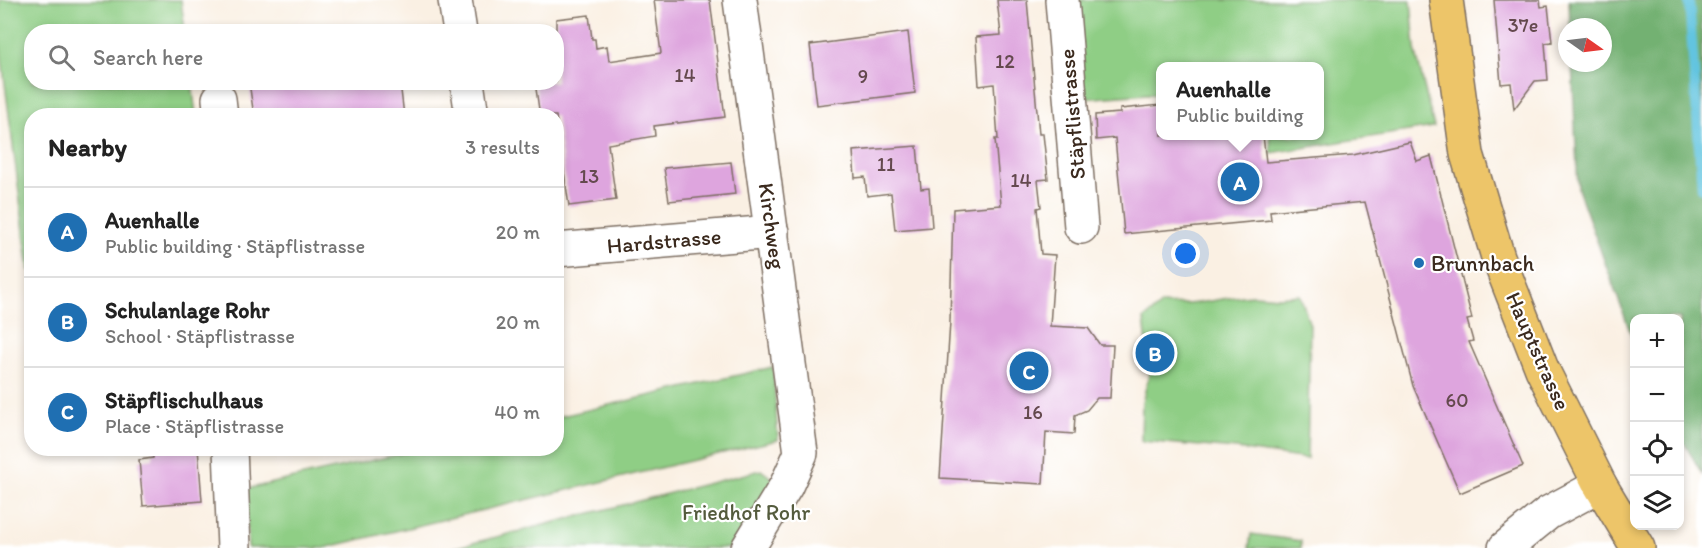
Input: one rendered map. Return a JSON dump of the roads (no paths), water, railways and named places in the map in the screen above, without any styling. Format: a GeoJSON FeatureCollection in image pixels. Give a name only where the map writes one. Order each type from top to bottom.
{"type":"FeatureCollection","features":[{"type":"Feature","properties":{"kind":"main road","name":"Hauptstrasse"},"geometry":{"type":"LineString","coordinates":[[1446,0],[1467,154],[1498,257],[1542,369],[1600,484],[1638,548]]}},
{"type":"Feature","properties":{"kind":"street"},"geometry":{"type":"LineString","coordinates":[[455,0],[459,24]]}},
{"type":"Feature","properties":{"kind":"street","name":"Kirchweg"},"geometry":{"type":"LineString","coordinates":[[740,0],[801,453],[786,486],[748,548]]}},
{"type":"Feature","properties":{"kind":"street","name":"Stäpflistrasse"},"geometry":{"type":"LineString","coordinates":[[1062,0],[1081,228]]}},
{"type":"Feature","properties":{"kind":"street"},"geometry":{"type":"LineString","coordinates":[[468,90],[471,108]]}},
{"type":"Feature","properties":{"kind":"street","name":"Hardstrasse"},"geometry":{"type":"LineString","coordinates":[[564,249],[772,232]]}},
{"type":"Feature","properties":{"kind":"street"},"geometry":{"type":"LineString","coordinates":[[230,456],[234,548]]}},
{"type":"Feature","properties":{"kind":"street"},"geometry":{"type":"LineString","coordinates":[[1505,548],[1548,513],[1600,484]]}},
{"type":"Feature","properties":{"kind":"waterway","name":"Brunnbach"},"geometry":{"type":"LineString","coordinates":[[1689,0],[1702,188]]}},
{"type":"Feature","properties":{"kind":"place","name":"Auenhalle"},"geometry":{"type":"Point","coordinates":[1240,182]}},
{"type":"Feature","properties":{"kind":"place","name":"Brunnbach"},"geometry":{"type":"Point","coordinates":[1419,263]}},
{"type":"Feature","properties":{"kind":"place","name":"Schulanlage Rohr"},"geometry":{"type":"Point","coordinates":[1155,353]}},
{"type":"Feature","properties":{"kind":"place","name":"Stäpflischulhaus"},"geometry":{"type":"Point","coordinates":[1029,371]}},
{"type":"Feature","properties":{"kind":"park label","name":"Friedhof Rohr"},"geometry":{"type":"Point","coordinates":[746,512]}}]}
